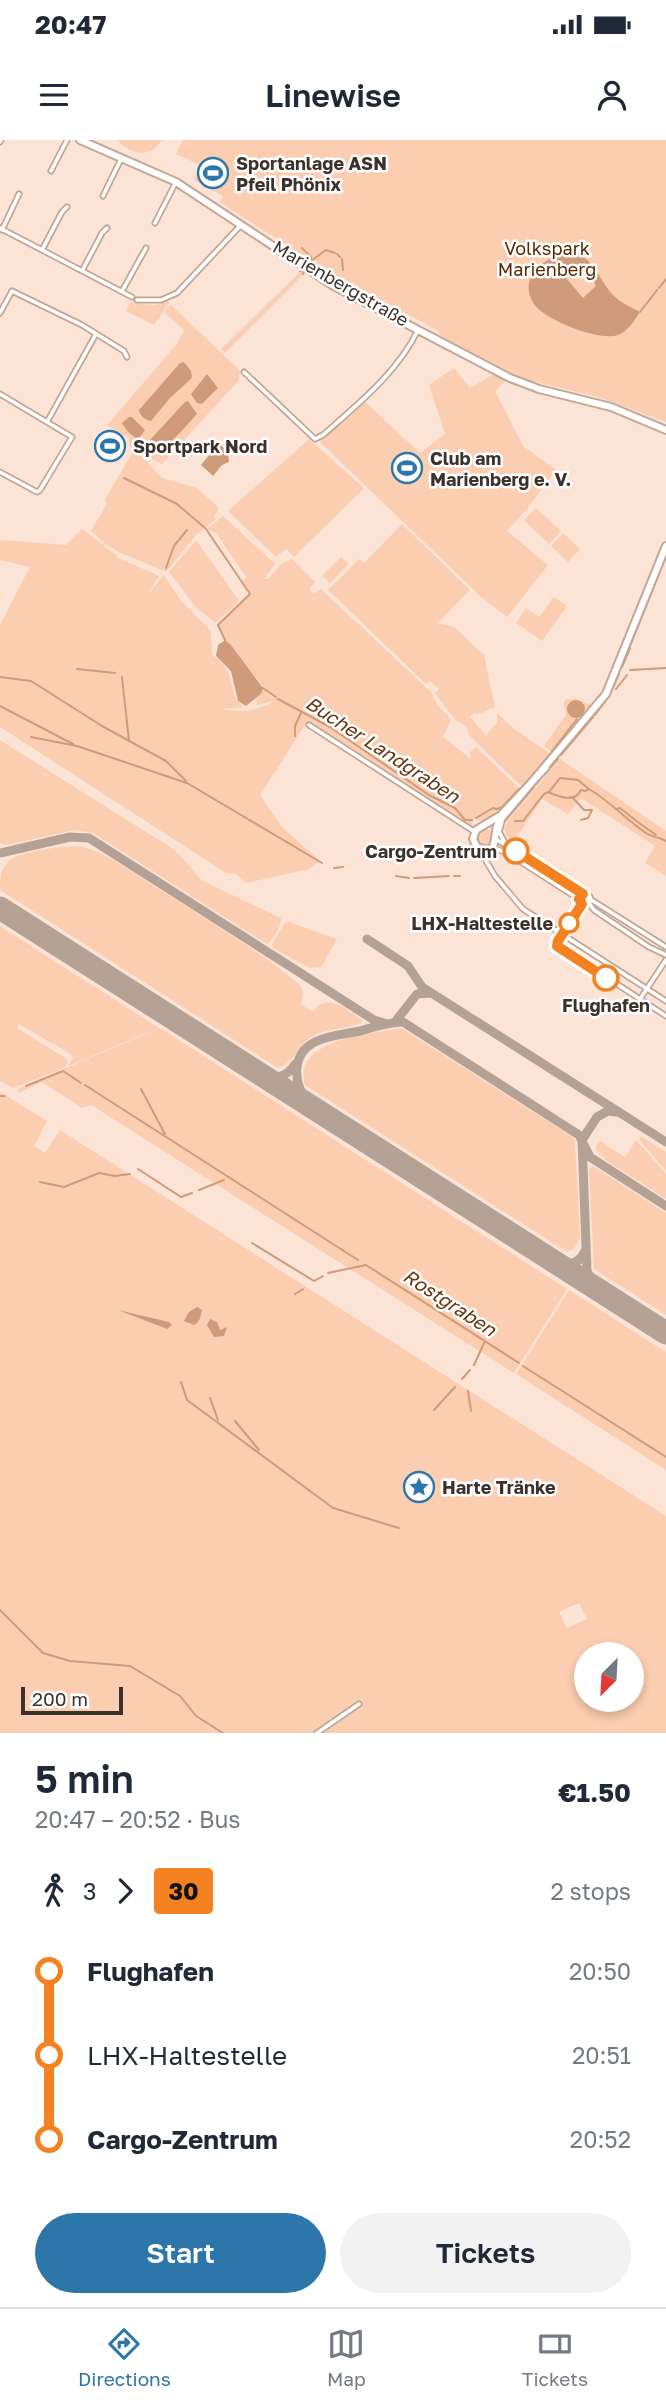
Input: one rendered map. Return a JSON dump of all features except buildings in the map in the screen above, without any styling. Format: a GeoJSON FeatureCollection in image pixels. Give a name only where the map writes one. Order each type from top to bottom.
{"type":"FeatureCollection","features":[{"type":"Feature","properties":{"kind":"main road","name":"Marienbergstraße"},"geometry":{"type":"LineString","coordinates":[[80,140],[176,182],[351,294],[517,381],[602,404],[666,428]]}},
{"type":"Feature","properties":{"kind":"main road"},"geometry":{"type":"LineString","coordinates":[[546,767],[501,815],[478,829],[473,841],[479,849],[492,848],[497,825],[505,814],[546,767],[608,691],[666,546]]}},
{"type":"Feature","properties":{"kind":"main road"},"geometry":{"type":"LineString","coordinates":[[478,829],[488,828],[495,836]]}},
{"type":"Feature","properties":{"kind":"street"},"geometry":{"type":"LineString","coordinates":[[51,171],[66,140]]}},
{"type":"Feature","properties":{"kind":"street"},"geometry":{"type":"LineString","coordinates":[[103,197],[122,157]]}},
{"type":"Feature","properties":{"kind":"street"},"geometry":{"type":"LineString","coordinates":[[155,223],[176,182]]}},
{"type":"Feature","properties":{"kind":"street"},"geometry":{"type":"LineString","coordinates":[[19,194],[1,229],[132,297]]}},
{"type":"Feature","properties":{"kind":"street"},"geometry":{"type":"LineString","coordinates":[[42,250],[67,207]]}},
{"type":"Feature","properties":{"kind":"street"},"geometry":{"type":"LineString","coordinates":[[137,300],[161,300],[177,293],[241,224]]}},
{"type":"Feature","properties":{"kind":"street"},"geometry":{"type":"LineString","coordinates":[[82,271],[107,228]]}},
{"type":"Feature","properties":{"kind":"street"},"geometry":{"type":"LineString","coordinates":[[122,291],[146,248]]}},
{"type":"Feature","properties":{"kind":"street"},"geometry":{"type":"LineString","coordinates":[[0,313],[12,291],[96,334],[124,351],[127,357]]}},
{"type":"Feature","properties":{"kind":"street","name":"Marienbergstraße"},"geometry":{"type":"LineString","coordinates":[[244,372],[315,439],[331,428],[388,373],[418,330]]}},
{"type":"Feature","properties":{"kind":"street"},"geometry":{"type":"LineString","coordinates":[[47,422],[96,334]]}},
{"type":"Feature","properties":{"kind":"street"},"geometry":{"type":"LineString","coordinates":[[0,394],[72,438],[40,490],[32,492],[0,472]]}},
{"type":"Feature","properties":{"kind":"street"},"geometry":{"type":"LineString","coordinates":[[309,725],[478,829]]}},
{"type":"Feature","properties":{"kind":"street"},"geometry":{"type":"LineString","coordinates":[[505,814],[499,832],[508,847]]}},
{"type":"Feature","properties":{"kind":"street"},"geometry":{"type":"LineString","coordinates":[[495,836],[508,847],[588,895],[594,910],[666,958],[640,999]]}},
{"type":"Feature","properties":{"kind":"street"},"geometry":{"type":"LineString","coordinates":[[492,848],[507,853],[580,902],[589,901],[666,947]]}},
{"type":"Feature","properties":{"kind":"street"},"geometry":{"type":"LineString","coordinates":[[479,849],[495,876],[523,909],[666,1001]]}},
{"type":"Feature","properties":{"kind":"street"},"geometry":{"type":"LineString","coordinates":[[583,894],[557,943],[559,948],[666,1016]]}},
{"type":"Feature","properties":{"kind":"street"},"geometry":{"type":"LineString","coordinates":[[593,969],[599,959]]}},
{"type":"Feature","properties":{"kind":"street"},"geometry":{"type":"LineString","coordinates":[[317,1733],[359,1704]]}},
{"type":"Feature","properties":{"kind":"green space"},"geometry":{"type":"Polygon","coordinates":[[[117,140],[162,140],[152,150],[140,153],[128,149],[117,140]]]}},
{"type":"Feature","properties":{"kind":"green space","name":"Volkspark Marienberg"},"geometry":{"type":"Polygon","coordinates":[[[183,140],[666,140],[666,422],[601,398],[524,379],[442,338],[437,330],[325,270],[224,205],[220,202],[223,196],[194,180],[200,165],[176,154],[183,140]]]}},
{"type":"Feature","properties":{"kind":"green space"},"geometry":{"type":"Polygon","coordinates":[[[302,270],[304,274],[225,353],[221,349],[302,270]]]}},
{"type":"Feature","properties":{"kind":"green space"},"geometry":{"type":"Polygon","coordinates":[[[168,301],[154,325],[126,311],[130,303],[155,305],[168,301]]]}},
{"type":"Feature","properties":{"kind":"green space"},"geometry":{"type":"Polygon","coordinates":[[[170,304],[240,371],[239,380],[162,464],[137,451],[162,478],[197,488],[219,508],[214,517],[216,519],[196,535],[166,572],[121,553],[105,544],[91,531],[107,503],[104,501],[134,450],[130,447],[129,438],[107,425],[177,344],[184,330],[165,313],[170,304]],[[185,362],[151,421],[170,398],[192,378],[185,362]]]}},
{"type":"Feature","properties":{"kind":"green space"},"geometry":{"type":"Polygon","coordinates":[[[454,368],[470,388],[494,374],[506,380],[495,391],[523,446],[556,470],[507,531],[548,565],[507,617],[480,596],[320,442],[364,401],[420,453],[445,434],[429,385],[454,368]]]}},
{"type":"Feature","properties":{"kind":"green space"},"geometry":{"type":"Polygon","coordinates":[[[309,439],[364,488],[294,557],[286,549],[276,557],[228,511],[309,439]]]}},
{"type":"Feature","properties":{"kind":"green space"},"geometry":{"type":"Polygon","coordinates":[[[536,508],[561,531],[549,544],[524,520],[536,508]]]}},
{"type":"Feature","properties":{"kind":"green space"},"geometry":{"type":"Polygon","coordinates":[[[223,516],[275,564],[264,579],[268,579],[281,564],[292,559],[315,582],[309,589],[314,594],[321,589],[431,692],[451,720],[443,737],[471,759],[470,752],[476,747],[520,789],[502,810],[480,822],[474,818],[472,826],[307,722],[260,795],[281,826],[320,861],[309,869],[246,883],[236,874],[226,873],[0,727],[0,625],[30,567],[0,560],[0,540],[66,545],[82,529],[117,555],[116,557],[159,576],[148,594],[164,575],[181,601],[207,627],[210,631],[213,656],[226,669],[234,694],[243,707],[222,709],[250,710],[276,700],[258,705],[255,700],[263,687],[225,640],[217,624],[250,593],[242,582],[246,577],[216,533],[207,529],[223,516]]]}},
{"type":"Feature","properties":{"kind":"green space"},"geometry":{"type":"Polygon","coordinates":[[[402,524],[470,590],[438,623],[454,627],[484,655],[495,707],[477,715],[474,713],[470,717],[486,735],[497,723],[497,713],[514,729],[549,753],[521,786],[469,735],[465,726],[456,721],[435,693],[439,689],[430,681],[426,684],[328,590],[359,559],[364,563],[402,524]]]}},
{"type":"Feature","properties":{"kind":"green space"},"geometry":{"type":"Polygon","coordinates":[[[563,533],[580,549],[568,562],[551,546],[563,533]]]}},
{"type":"Feature","properties":{"kind":"green space"},"geometry":{"type":"Polygon","coordinates":[[[196,540],[239,601],[215,623],[195,606],[169,572],[196,540]]]}},
{"type":"Feature","properties":{"kind":"green space"},"geometry":{"type":"Polygon","coordinates":[[[341,557],[349,564],[330,583],[322,576],[341,557]]]}},
{"type":"Feature","properties":{"kind":"green space"},"geometry":{"type":"Polygon","coordinates":[[[554,597],[567,606],[542,641],[516,623],[526,608],[539,617],[554,597]]]}},
{"type":"Feature","properties":{"kind":"green space"},"geometry":{"type":"Polygon","coordinates":[[[566,699],[576,699],[591,705],[586,710],[579,702],[579,719],[552,752],[544,746],[566,715],[566,699]]]}},
{"type":"Feature","properties":{"kind":"green space"},"geometry":{"type":"Polygon","coordinates":[[[0,740],[170,847],[201,880],[281,918],[274,936],[267,944],[93,833],[75,830],[6,845],[0,843],[0,740]]]}},
{"type":"Feature","properties":{"kind":"green space"},"geometry":{"type":"Polygon","coordinates":[[[560,759],[666,831],[666,876],[645,863],[655,846],[581,798],[568,814],[542,799],[514,841],[508,838],[504,829],[506,823],[560,759]]]}},
{"type":"Feature","properties":{"kind":"green space"},"geometry":{"type":"Polygon","coordinates":[[[481,829],[489,829],[494,838],[492,845],[481,847],[476,842],[476,834],[481,829]]]}},
{"type":"Feature","properties":{"kind":"green space"},"geometry":{"type":"Polygon","coordinates":[[[76,846],[98,852],[120,864],[267,959],[300,985],[303,991],[301,1005],[313,1011],[325,1003],[337,1004],[362,1020],[361,1023],[311,1037],[288,1062],[278,1068],[0,890],[3,869],[13,859],[40,850],[76,846]]]}},
{"type":"Feature","properties":{"kind":"green space"},"geometry":{"type":"Polygon","coordinates":[[[286,921],[337,939],[321,967],[310,968],[273,948],[272,944],[286,921]]]}},
{"type":"Feature","properties":{"kind":"green space"},"geometry":{"type":"Polygon","coordinates":[[[0,926],[159,1028],[68,1066],[72,1055],[19,1024],[17,1028],[67,1059],[68,1063],[64,1068],[13,1088],[0,1081],[0,926]]]}},
{"type":"Feature","properties":{"kind":"green space"},"geometry":{"type":"Polygon","coordinates":[[[160,1028],[567,1289],[514,1373],[91,1105],[82,1108],[42,1082],[18,1093],[19,1088],[160,1028]]]}},
{"type":"Feature","properties":{"kind":"green space"},"geometry":{"type":"Polygon","coordinates":[[[401,1028],[573,1137],[580,1238],[574,1249],[567,1252],[305,1085],[304,1070],[310,1058],[322,1048],[354,1037],[401,1028]]]}},
{"type":"Feature","properties":{"kind":"green space"},"geometry":{"type":"Polygon","coordinates":[[[0,1092],[47,1121],[34,1146],[45,1153],[60,1130],[666,1516],[666,1733],[0,1733],[0,1092]],[[579,1603],[559,1612],[567,1628],[587,1619],[579,1603]]]}},
{"type":"Feature","properties":{"kind":"green space"},"geometry":{"type":"Polygon","coordinates":[[[641,1136],[666,1152],[666,1171],[641,1142],[641,1136]]]}},
{"type":"Feature","properties":{"kind":"green space"},"geometry":{"type":"Polygon","coordinates":[[[636,1140],[666,1174],[666,1199],[607,1161],[596,1150],[600,1141],[625,1157],[636,1140]]]}},
{"type":"Feature","properties":{"kind":"green space"},"geometry":{"type":"Polygon","coordinates":[[[593,1166],[666,1213],[666,1315],[594,1269],[589,1169],[593,1166]]]}},
{"type":"Feature","properties":{"kind":"green space"},"geometry":{"type":"Polygon","coordinates":[[[569,1290],[666,1352],[666,1470],[516,1374],[569,1290]]]}},
{"type":"Feature","properties":{"kind":"shaded area"},"geometry":{"type":"Polygon","coordinates":[[[561,254],[578,254],[590,262],[615,297],[640,312],[625,331],[610,336],[586,332],[549,317],[534,304],[529,294],[531,276],[544,263],[561,254]],[[572,268],[566,278],[583,298],[596,286],[591,276],[582,268],[572,268]]]}},
{"type":"Feature","properties":{"kind":"shaded area"},"geometry":{"type":"Polygon","coordinates":[[[184,362],[191,371],[192,378],[170,398],[151,421],[145,419],[139,410],[180,363],[184,362]]]}},
{"type":"Feature","properties":{"kind":"shaded area"},"geometry":{"type":"Polygon","coordinates":[[[207,374],[218,388],[202,404],[197,403],[191,394],[207,374]]]}},
{"type":"Feature","properties":{"kind":"shaded area"},"geometry":{"type":"Polygon","coordinates":[[[188,401],[197,414],[165,449],[158,450],[150,440],[188,401]]]}},
{"type":"Feature","properties":{"kind":"shaded area"},"geometry":{"type":"Polygon","coordinates":[[[129,417],[145,430],[138,440],[122,423],[129,417]]]}},
{"type":"Feature","properties":{"kind":"shaded area"},"geometry":{"type":"Polygon","coordinates":[[[221,445],[228,453],[229,462],[222,465],[213,476],[201,465],[215,448],[221,445]]]}},
{"type":"Feature","properties":{"kind":"shaded area"},"geometry":{"type":"Polygon","coordinates":[[[225,640],[263,688],[261,694],[246,706],[238,701],[231,671],[216,656],[218,645],[225,640]]]}},
{"type":"Feature","properties":{"kind":"shaded area"},"geometry":{"type":"Polygon","coordinates":[[[576,700],[582,703],[585,709],[582,715],[576,718],[570,715],[567,709],[570,703],[576,700]]]}},
{"type":"Feature","properties":{"kind":"shaded area"},"geometry":{"type":"Polygon","coordinates":[[[197,1307],[202,1310],[198,1322],[194,1325],[184,1321],[189,1312],[197,1307]]]}},
{"type":"Feature","properties":{"kind":"shaded area"},"geometry":{"type":"Polygon","coordinates":[[[118,1310],[169,1322],[172,1325],[167,1329],[118,1310]]]}},
{"type":"Feature","properties":{"kind":"shaded area"},"geometry":{"type":"Polygon","coordinates":[[[210,1319],[217,1322],[220,1330],[227,1327],[224,1336],[214,1337],[207,1325],[210,1319]]]}},
{"type":"Feature","properties":{"kind":"waterway"},"geometry":{"type":"LineString","coordinates":[[302,248],[311,257],[311,261],[326,250],[335,253]]}},
{"type":"Feature","properties":{"kind":"waterway"},"geometry":{"type":"LineString","coordinates":[[337,254],[340,257]]}},
{"type":"Feature","properties":{"kind":"waterway"},"geometry":{"type":"LineString","coordinates":[[342,259],[343,270]]}},
{"type":"Feature","properties":{"kind":"waterway"},"geometry":{"type":"LineString","coordinates":[[300,271],[304,272],[303,274]]}},
{"type":"Feature","properties":{"kind":"waterway"},"geometry":{"type":"LineString","coordinates":[[659,288],[666,279]]}},
{"type":"Feature","properties":{"kind":"waterway"},"geometry":{"type":"LineString","coordinates":[[640,312],[657,290]]}},
{"type":"Feature","properties":{"kind":"waterway","name":"Bucher Landgraben"},"geometry":{"type":"LineString","coordinates":[[124,478],[177,504],[205,528]]}},
{"type":"Feature","properties":{"kind":"waterway","name":"Bucher Landgraben"},"geometry":{"type":"LineString","coordinates":[[206,529],[250,594],[218,625],[225,640]]}},
{"type":"Feature","properties":{"kind":"waterway"},"geometry":{"type":"LineString","coordinates":[[166,568],[174,546],[187,530]]}},
{"type":"Feature","properties":{"kind":"waterway"},"geometry":{"type":"LineString","coordinates":[[654,586],[666,556]]}},
{"type":"Feature","properties":{"kind":"waterway"},"geometry":{"type":"LineString","coordinates":[[630,646],[653,589]]}},
{"type":"Feature","properties":{"kind":"waterway"},"geometry":{"type":"LineString","coordinates":[[622,667],[630,648]]}},
{"type":"Feature","properties":{"kind":"waterway"},"geometry":{"type":"LineString","coordinates":[[630,670],[666,668]]}},
{"type":"Feature","properties":{"kind":"waterway"},"geometry":{"type":"LineString","coordinates":[[77,669],[115,673]]}},
{"type":"Feature","properties":{"kind":"waterway"},"geometry":{"type":"LineString","coordinates":[[595,715],[609,696],[619,674]]}},
{"type":"Feature","properties":{"kind":"waterway"},"geometry":{"type":"LineString","coordinates":[[616,689],[627,675]]}},
{"type":"Feature","properties":{"kind":"waterway"},"geometry":{"type":"LineString","coordinates":[[0,677],[31,681],[102,726],[166,761],[186,781]]}},
{"type":"Feature","properties":{"kind":"waterway"},"geometry":{"type":"LineString","coordinates":[[122,677],[129,741]]}},
{"type":"Feature","properties":{"kind":"waterway","name":"Bucher Landgraben"},"geometry":{"type":"LineString","coordinates":[[263,688],[276,697]]}},
{"type":"Feature","properties":{"kind":"waterway","name":"Bucher Landgraben"},"geometry":{"type":"LineString","coordinates":[[278,699],[330,727],[429,795],[455,808],[465,820],[472,820]]}},
{"type":"Feature","properties":{"kind":"waterway"},"geometry":{"type":"LineString","coordinates":[[0,706],[73,744]]}},
{"type":"Feature","properties":{"kind":"waterway"},"geometry":{"type":"LineString","coordinates":[[295,736],[295,726],[301,713]]}},
{"type":"Feature","properties":{"kind":"waterway"},"geometry":{"type":"LineString","coordinates":[[561,755],[593,717]]}},
{"type":"Feature","properties":{"kind":"waterway"},"geometry":{"type":"LineString","coordinates":[[552,751],[577,719]]}},
{"type":"Feature","properties":{"kind":"waterway"},"geometry":{"type":"LineString","coordinates":[[31,737],[77,746],[187,783],[322,863]]}},
{"type":"Feature","properties":{"kind":"waterway"},"geometry":{"type":"LineString","coordinates":[[390,753],[399,763]]}},
{"type":"Feature","properties":{"kind":"waterway"},"geometry":{"type":"LineString","coordinates":[[523,786],[550,754]]}},
{"type":"Feature","properties":{"kind":"waterway"},"geometry":{"type":"LineString","coordinates":[[543,776],[558,759]]}},
{"type":"Feature","properties":{"kind":"waterway","name":"Bucher Landgraben"},"geometry":{"type":"LineString","coordinates":[[549,792],[560,778],[578,780],[589,789]]}},
{"type":"Feature","properties":{"kind":"waterway"},"geometry":{"type":"LineString","coordinates":[[535,785],[539,781]]}},
{"type":"Feature","properties":{"kind":"waterway"},"geometry":{"type":"LineString","coordinates":[[505,821],[534,787]]}},
{"type":"Feature","properties":{"kind":"waterway"},"geometry":{"type":"LineString","coordinates":[[497,809],[519,789]]}},
{"type":"Feature","properties":{"kind":"waterway","name":"Bucher Landgraben"},"geometry":{"type":"LineString","coordinates":[[515,821],[523,821],[548,792],[571,798],[581,790],[589,789],[646,833],[666,841]]}},
{"type":"Feature","properties":{"kind":"waterway"},"geometry":{"type":"LineString","coordinates":[[573,798],[584,810],[592,810],[588,818],[581,820]]}},
{"type":"Feature","properties":{"kind":"waterway","name":"Bucher Landgraben"},"geometry":{"type":"LineString","coordinates":[[476,818],[493,808],[496,809]]}},
{"type":"Feature","properties":{"kind":"waterway","name":"Bucher Landgraben"},"geometry":{"type":"LineString","coordinates":[[616,809],[620,808],[634,819]]}},
{"type":"Feature","properties":{"kind":"waterway","name":"Bucher Landgraben"},"geometry":{"type":"LineString","coordinates":[[635,820],[656,835]]}},
{"type":"Feature","properties":{"kind":"waterway"},"geometry":{"type":"LineString","coordinates":[[334,868],[343,867]]}},
{"type":"Feature","properties":{"kind":"waterway"},"geometry":{"type":"LineString","coordinates":[[396,876],[409,878]]}},
{"type":"Feature","properties":{"kind":"waterway"},"geometry":{"type":"LineString","coordinates":[[414,878],[449,876]]}},
{"type":"Feature","properties":{"kind":"waterway"},"geometry":{"type":"LineString","coordinates":[[454,876],[460,876]]}},
{"type":"Feature","properties":{"kind":"waterway"},"geometry":{"type":"LineString","coordinates":[[26,1086],[63,1071],[81,1083]]}},
{"type":"Feature","properties":{"kind":"waterway"},"geometry":{"type":"LineString","coordinates":[[85,1085],[358,1260]]}},
{"type":"Feature","properties":{"kind":"waterway"},"geometry":{"type":"LineString","coordinates":[[141,1089],[165,1134]]}},
{"type":"Feature","properties":{"kind":"waterway"},"geometry":{"type":"LineString","coordinates":[[0,1096],[5,1096]]}},
{"type":"Feature","properties":{"kind":"waterway","name":"Rostgraben"},"geometry":{"type":"LineString","coordinates":[[138,1169],[181,1197],[192,1193]]}},
{"type":"Feature","properties":{"kind":"waterway","name":"Rostgraben"},"geometry":{"type":"LineString","coordinates":[[40,1182],[64,1187],[99,1173],[115,1176],[130,1174]]}},
{"type":"Feature","properties":{"kind":"waterway","name":"Rostgraben"},"geometry":{"type":"LineString","coordinates":[[199,1190],[224,1180]]}},
{"type":"Feature","properties":{"kind":"waterway"},"geometry":{"type":"LineString","coordinates":[[252,1243],[314,1281],[323,1276]]}},
{"type":"Feature","properties":{"kind":"waterway","name":"Rostgraben"},"geometry":{"type":"LineString","coordinates":[[328,1273],[366,1265],[519,1363]]}},
{"type":"Feature","properties":{"kind":"waterway"},"geometry":{"type":"LineString","coordinates":[[295,1294],[303,1289]]}},
{"type":"Feature","properties":{"kind":"waterway"},"geometry":{"type":"LineString","coordinates":[[474,1365],[485,1341]]}},
{"type":"Feature","properties":{"kind":"waterway","name":"Rostgraben"},"geometry":{"type":"LineString","coordinates":[[523,1366],[666,1457]]}},
{"type":"Feature","properties":{"kind":"waterway"},"geometry":{"type":"LineString","coordinates":[[462,1379],[470,1370]]}},
{"type":"Feature","properties":{"kind":"waterway"},"geometry":{"type":"LineString","coordinates":[[181,1382],[187,1400],[333,1508],[399,1528]]}},
{"type":"Feature","properties":{"kind":"waterway"},"geometry":{"type":"LineString","coordinates":[[434,1410],[455,1387]]}},
{"type":"Feature","properties":{"kind":"waterway"},"geometry":{"type":"LineString","coordinates":[[468,1391],[471,1411]]}},
{"type":"Feature","properties":{"kind":"waterway"},"geometry":{"type":"LineString","coordinates":[[210,1398],[218,1420]]}},
{"type":"Feature","properties":{"kind":"waterway"},"geometry":{"type":"LineString","coordinates":[[235,1421],[259,1450]]}},
{"type":"Feature","properties":{"kind":"waterway"},"geometry":{"type":"LineString","coordinates":[[0,1610],[43,1653],[70,1661],[130,1666],[180,1696]]}},
{"type":"Feature","properties":{"kind":"waterway"},"geometry":{"type":"LineString","coordinates":[[181,1697],[196,1716],[223,1733]]}},
{"type":"Feature","properties":{"kind":"taxiway"},"geometry":{"type":"LineString","coordinates":[[0,853],[70,837],[89,838],[374,1020],[387,1024]]}},
{"type":"Feature","properties":{"kind":"taxiway"},"geometry":{"type":"LineString","coordinates":[[367,939],[408,966],[422,987],[666,1142]]}},
{"type":"Feature","properties":{"kind":"taxiway"},"geometry":{"type":"LineString","coordinates":[[395,1022],[417,994],[430,993]]}},
{"type":"Feature","properties":{"kind":"taxiway"},"geometry":{"type":"LineString","coordinates":[[310,1105],[297,1079],[298,1062],[308,1047],[327,1037],[403,1022],[579,1135],[590,1157],[666,1206]]}},
{"type":"Feature","properties":{"kind":"taxiway"},"geometry":{"type":"LineString","coordinates":[[259,1073],[270,1076],[284,1075],[295,1064]]}},
{"type":"Feature","properties":{"kind":"taxiway"},"geometry":{"type":"LineString","coordinates":[[595,1288],[587,1271],[582,1140],[597,1117],[608,1111],[616,1112]]}},
{"type":"Feature","properties":{"kind":"taxiway"},"geometry":{"type":"LineString","coordinates":[[558,1264],[574,1263],[585,1251]]}},
{"type":"Feature","properties":{"kind":"runway"},"geometry":{"type":"LineString","coordinates":[[0,908],[666,1333]]}},
{"type":"Feature","properties":{"kind":"bus line","name":"30"},"geometry":{"type":"LineString","coordinates":[[516,851],[583,894],[579,899],[582,904],[557,946],[606,978]]}},
{"type":"Feature","properties":{"kind":"place","name":"Sportanlage ASN Pfeil Phönix"},"geometry":{"type":"Point","coordinates":[213,173]}},
{"type":"Feature","properties":{"kind":"place","name":"Sportpark Nord"},"geometry":{"type":"Point","coordinates":[110,446]}},
{"type":"Feature","properties":{"kind":"place","name":"Club am Marienberg e. V."},"geometry":{"type":"Point","coordinates":[407,468]}},
{"type":"Feature","properties":{"kind":"place","name":"Cargo-Zentrum"},"geometry":{"type":"Point","coordinates":[516,851]}},
{"type":"Feature","properties":{"kind":"place","name":"LHX-Haltestelle"},"geometry":{"type":"Point","coordinates":[569,923]}},
{"type":"Feature","properties":{"kind":"place","name":"Flughafen"},"geometry":{"type":"Point","coordinates":[606,978]}},
{"type":"Feature","properties":{"kind":"place","name":"Harte Tränke"},"geometry":{"type":"Point","coordinates":[419,1487]}}]}
